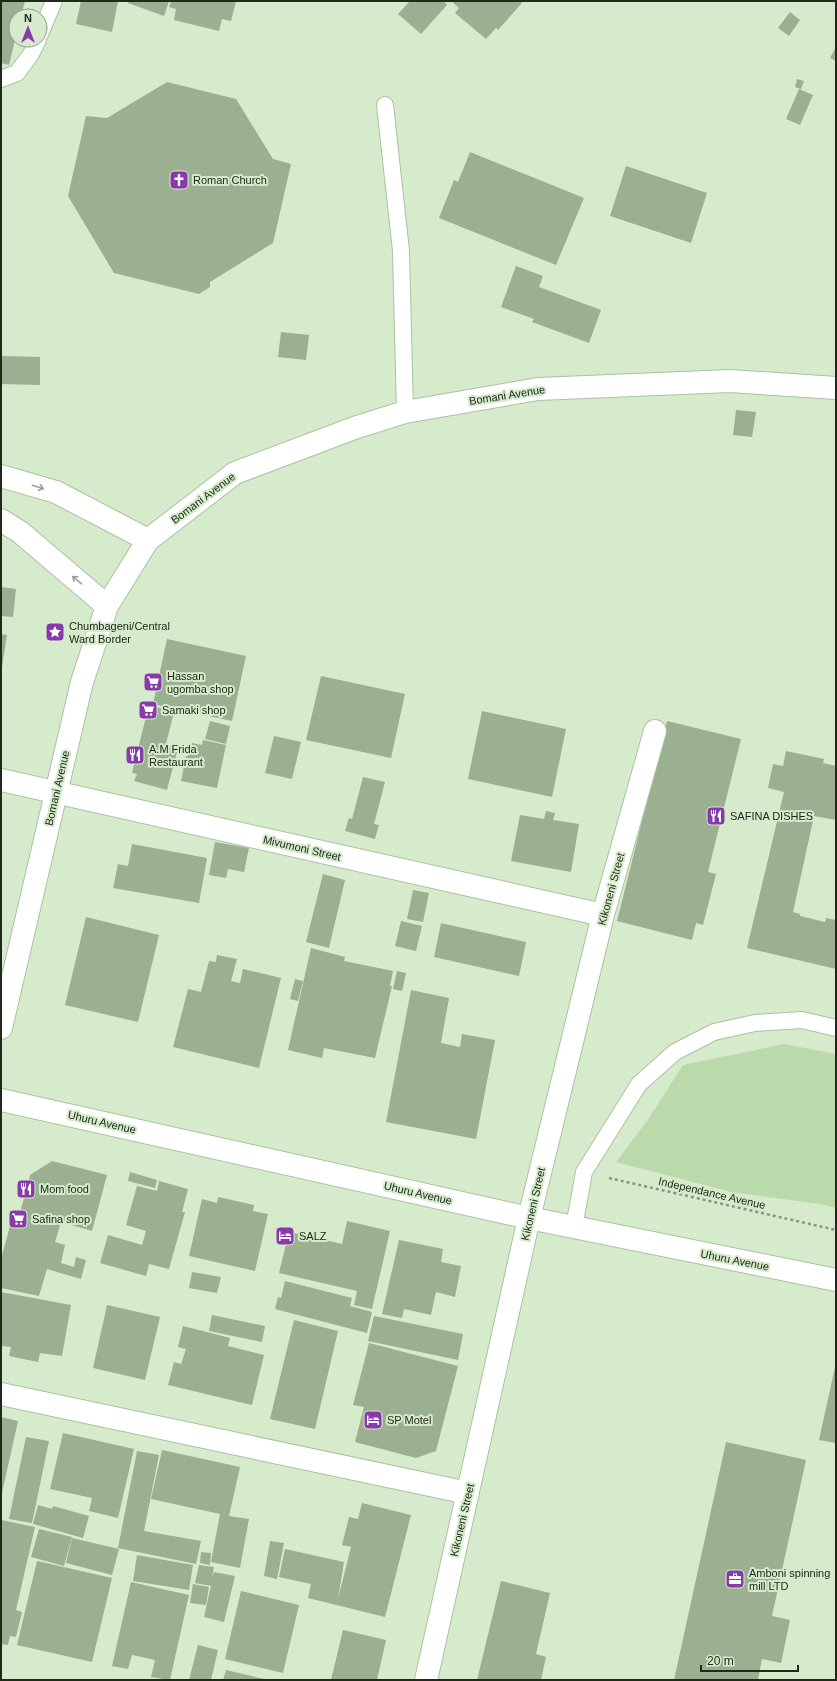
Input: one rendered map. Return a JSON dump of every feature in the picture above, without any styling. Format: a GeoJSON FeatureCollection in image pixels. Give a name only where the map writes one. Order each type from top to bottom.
{"type":"FeatureCollection","features":[{"type":"Feature","properties":{"kind":"street","name":"Bomani Avenue"},"geometry":{"type":"LineString","coordinates":[[1,1028],[82,682],[107,606],[148,540],[235,473],[357,427],[405,412],[538,389],[730,381],[836,388]]}},
{"type":"Feature","properties":{"kind":"street"},"geometry":{"type":"LineString","coordinates":[[1,476],[56,492],[148,540]]}},
{"type":"Feature","properties":{"kind":"street"},"geometry":{"type":"LineString","coordinates":[[1,520],[20,532],[107,606]]}},
{"type":"Feature","properties":{"kind":"street","name":"Kikoneni Street"},"geometry":{"type":"LineString","coordinates":[[426,1680],[529,1218],[603,915],[655,731]]}},
{"type":"Feature","properties":{"kind":"street","name":"Mivumoni Street"},"geometry":{"type":"LineString","coordinates":[[1,780],[603,915]]}},
{"type":"Feature","properties":{"kind":"street","name":"Uhuru Avenue"},"geometry":{"type":"LineString","coordinates":[[1,1100],[529,1218],[836,1280]]}},
{"type":"Feature","properties":{"kind":"street"},"geometry":{"type":"LineString","coordinates":[[1,1394],[468,1493]]}},
{"type":"Feature","properties":{"kind":"lane"},"geometry":{"type":"LineString","coordinates":[[48,15],[54,1]]}},
{"type":"Feature","properties":{"kind":"lane"},"geometry":{"type":"LineString","coordinates":[[1,79],[17,73],[34,48]]}},
{"type":"Feature","properties":{"kind":"lane"},"geometry":{"type":"LineString","coordinates":[[385,105],[401,251],[405,412]]}},
{"type":"Feature","properties":{"kind":"lane"},"geometry":{"type":"LineString","coordinates":[[574,1227],[584,1172],[639,1084],[675,1052],[714,1032],[755,1023],[802,1020],[836,1028]]}},
{"type":"Feature","properties":{"kind":"path","name":"Independance Avenue"},"geometry":{"type":"LineString","coordinates":[[584,1172],[836,1230]]}},
{"type":"Feature","properties":{"kind":"green space"},"geometry":{"type":"Polygon","coordinates":[[[784,1044],[836,1054],[836,1208],[820,1204],[731,1192],[616,1162],[647,1121],[683,1065],[784,1044]]]}},
{"type":"Feature","properties":{"kind":"building"},"geometry":{"type":"Polygon","coordinates":[[[1,1],[25,1],[23,8],[8,8],[8,48],[13,48],[9,65],[1,63],[1,1]]]}},
{"type":"Feature","properties":{"kind":"building"},"geometry":{"type":"Polygon","coordinates":[[[81,1],[118,1],[112,32],[76,24],[81,1]]]}},
{"type":"Feature","properties":{"kind":"building"},"geometry":{"type":"Polygon","coordinates":[[[129,1],[169,1],[164,16],[128,3],[129,1]]]}},
{"type":"Feature","properties":{"kind":"building"},"geometry":{"type":"Polygon","coordinates":[[[171,1],[236,1],[231,21],[222,19],[219,31],[174,20],[176,9],[169,7],[171,1]]]}},
{"type":"Feature","properties":{"kind":"building"},"geometry":{"type":"Polygon","coordinates":[[[410,1],[444,1],[447,5],[421,34],[398,14],[410,1]]]}},
{"type":"Feature","properties":{"kind":"building"},"geometry":{"type":"Polygon","coordinates":[[[451,1],[520,1],[522,3],[498,30],[496,28],[486,39],[455,13],[459,8],[451,1]]]}},
{"type":"Feature","properties":{"kind":"building"},"geometry":{"type":"Polygon","coordinates":[[[790,12],[800,20],[789,36],[778,28],[790,12]]]}},
{"type":"Feature","properties":{"kind":"building"},"geometry":{"type":"Polygon","coordinates":[[[836,47],[836,61],[830,58],[836,47]]]}},
{"type":"Feature","properties":{"kind":"building"},"geometry":{"type":"Polygon","coordinates":[[[797,79],[804,81],[801,89],[795,87],[797,79]]]}},
{"type":"Feature","properties":{"kind":"building","name":"Roman Church"},"geometry":{"type":"Polygon","coordinates":[[[167,82],[236,99],[273,159],[291,164],[273,243],[210,282],[210,287],[199,294],[114,273],[68,196],[86,116],[107,118],[167,82]]]}},
{"type":"Feature","properties":{"kind":"building"},"geometry":{"type":"Polygon","coordinates":[[[799,89],[813,95],[800,125],[786,119],[799,89]]]}},
{"type":"Feature","properties":{"kind":"building"},"geometry":{"type":"Polygon","coordinates":[[[470,152],[584,198],[556,265],[439,218],[454,180],[458,182],[470,152]]]}},
{"type":"Feature","properties":{"kind":"building"},"geometry":{"type":"Polygon","coordinates":[[[626,166],[707,193],[691,243],[610,216],[626,166]]]}},
{"type":"Feature","properties":{"kind":"building"},"geometry":{"type":"Polygon","coordinates":[[[516,266],[543,276],[539,287],[601,310],[589,343],[532,322],[534,319],[501,307],[516,266]]]}},
{"type":"Feature","properties":{"kind":"building"},"geometry":{"type":"Polygon","coordinates":[[[281,332],[309,335],[306,360],[278,357],[281,332]]]}},
{"type":"Feature","properties":{"kind":"building"},"geometry":{"type":"Polygon","coordinates":[[[1,356],[40,357],[40,385],[1,384],[1,356]]]}},
{"type":"Feature","properties":{"kind":"building"},"geometry":{"type":"Polygon","coordinates":[[[736,410],[756,412],[752,437],[733,435],[736,410]]]}},
{"type":"Feature","properties":{"kind":"building"},"geometry":{"type":"Polygon","coordinates":[[[1,587],[16,589],[13,617],[1,616],[1,587]]]}},
{"type":"Feature","properties":{"kind":"building"},"geometry":{"type":"Polygon","coordinates":[[[1,634],[7,635],[2,667],[1,667],[1,634]]]}},
{"type":"Feature","properties":{"kind":"building"},"geometry":{"type":"Polygon","coordinates":[[[167,639],[246,656],[232,721],[153,704],[167,639]]]}},
{"type":"Feature","properties":{"kind":"building"},"geometry":{"type":"Polygon","coordinates":[[[321,676],[405,694],[391,758],[306,740],[321,676]]]}},
{"type":"Feature","properties":{"kind":"building"},"geometry":{"type":"Polygon","coordinates":[[[149,705],[174,712],[166,744],[178,748],[167,790],[134,781],[137,774],[132,773],[149,705]]]}},
{"type":"Feature","properties":{"kind":"building"},"geometry":{"type":"Polygon","coordinates":[[[482,711],[566,729],[552,797],[468,779],[482,711]]]}},
{"type":"Feature","properties":{"kind":"building"},"geometry":{"type":"Polygon","coordinates":[[[210,721],[230,726],[226,744],[205,739],[210,721]]]}},
{"type":"Feature","properties":{"kind":"building"},"geometry":{"type":"Polygon","coordinates":[[[667,721],[741,739],[708,872],[716,874],[703,925],[696,923],[692,940],[617,921],[667,721]]]}},
{"type":"Feature","properties":{"kind":"building"},"geometry":{"type":"Polygon","coordinates":[[[274,736],[301,742],[292,779],[265,773],[274,736]]]}},
{"type":"Feature","properties":{"kind":"building"},"geometry":{"type":"Polygon","coordinates":[[[203,740],[226,745],[217,788],[181,781],[186,756],[188,756],[192,743],[202,745],[203,740]]]}},
{"type":"Feature","properties":{"kind":"building"},"geometry":{"type":"Polygon","coordinates":[[[786,751],[824,759],[823,763],[836,766],[836,820],[814,816],[793,912],[800,914],[800,916],[825,922],[826,918],[836,920],[836,969],[747,948],[784,792],[768,788],[773,764],[783,766],[786,751]]]}},
{"type":"Feature","properties":{"kind":"building"},"geometry":{"type":"Polygon","coordinates":[[[363,777],[385,782],[374,824],[379,825],[375,839],[345,831],[349,818],[352,819],[363,777]]]}},
{"type":"Feature","properties":{"kind":"building"},"geometry":{"type":"Polygon","coordinates":[[[546,811],[555,813],[553,820],[579,824],[571,872],[511,861],[520,815],[544,819],[546,811]]]}},
{"type":"Feature","properties":{"kind":"building"},"geometry":{"type":"Polygon","coordinates":[[[215,842],[249,848],[244,872],[228,869],[226,878],[209,875],[215,842]]]}},
{"type":"Feature","properties":{"kind":"building"},"geometry":{"type":"Polygon","coordinates":[[[132,844],[207,858],[199,903],[113,888],[118,864],[128,866],[132,844]]]}},
{"type":"Feature","properties":{"kind":"building"},"geometry":{"type":"Polygon","coordinates":[[[323,874],[345,880],[329,948],[306,942],[323,874]]]}},
{"type":"Feature","properties":{"kind":"building"},"geometry":{"type":"Polygon","coordinates":[[[413,890],[429,893],[423,922],[407,919],[413,890]]]}},
{"type":"Feature","properties":{"kind":"building"},"geometry":{"type":"Polygon","coordinates":[[[86,917],[159,935],[138,1022],[65,1005],[86,917]]]}},
{"type":"Feature","properties":{"kind":"building"},"geometry":{"type":"Polygon","coordinates":[[[401,921],[422,926],[416,951],[395,946],[401,921]]]}},
{"type":"Feature","properties":{"kind":"building"},"geometry":{"type":"Polygon","coordinates":[[[441,923],[526,942],[519,976],[434,957],[441,923]]]}},
{"type":"Feature","properties":{"kind":"building"},"geometry":{"type":"Polygon","coordinates":[[[311,948],[345,957],[344,961],[393,971],[390,986],[392,986],[375,1058],[324,1048],[322,1058],[288,1050],[311,948]]]}},
{"type":"Feature","properties":{"kind":"building"},"geometry":{"type":"Polygon","coordinates":[[[217,955],[237,959],[231,981],[240,983],[243,969],[281,978],[259,1068],[173,1047],[188,989],[201,992],[209,961],[216,962],[217,955]]]}},
{"type":"Feature","properties":{"kind":"building"},"geometry":{"type":"Polygon","coordinates":[[[397,971],[406,973],[402,991],[393,989],[397,971]]]}},
{"type":"Feature","properties":{"kind":"building"},"geometry":{"type":"Polygon","coordinates":[[[295,979],[303,981],[298,1001],[290,999],[295,979]]]}},
{"type":"Feature","properties":{"kind":"building"},"geometry":{"type":"Polygon","coordinates":[[[411,990],[449,998],[441,1043],[460,1047],[462,1034],[495,1040],[476,1139],[386,1122],[411,990]]]}},
{"type":"Feature","properties":{"kind":"building"},"geometry":{"type":"Polygon","coordinates":[[[52,1161],[107,1175],[92,1231],[61,1222],[55,1242],[65,1245],[61,1263],[74,1267],[76,1257],[86,1260],[81,1279],[47,1269],[39,1296],[1,1288],[1,1259],[10,1226],[16,1228],[30,1175],[52,1161]]]}},
{"type":"Feature","properties":{"kind":"building"},"geometry":{"type":"Polygon","coordinates":[[[130,1172],[157,1180],[155,1188],[128,1181],[130,1172]]]}},
{"type":"Feature","properties":{"kind":"building"},"geometry":{"type":"Polygon","coordinates":[[[159,1181],[188,1189],[182,1212],[185,1212],[169,1269],[149,1264],[146,1276],[100,1263],[108,1235],[142,1245],[146,1231],[126,1225],[137,1186],[157,1191],[159,1181]]]}},
{"type":"Feature","properties":{"kind":"building"},"geometry":{"type":"Polygon","coordinates":[[[218,1197],[254,1205],[253,1211],[268,1214],[255,1271],[189,1256],[202,1199],[217,1203],[218,1197]]]}},
{"type":"Feature","properties":{"kind":"building"},"geometry":{"type":"Polygon","coordinates":[[[347,1221],[390,1231],[372,1309],[354,1305],[357,1291],[279,1273],[289,1232],[342,1244],[347,1221]]]}},
{"type":"Feature","properties":{"kind":"building"},"geometry":{"type":"Polygon","coordinates":[[[399,1240],[443,1249],[441,1262],[461,1266],[455,1297],[436,1292],[431,1315],[404,1309],[402,1318],[382,1314],[399,1240]]]}},
{"type":"Feature","properties":{"kind":"building"},"geometry":{"type":"Polygon","coordinates":[[[192,1272],[221,1277],[217,1293],[189,1288],[192,1272]]]}},
{"type":"Feature","properties":{"kind":"building"},"geometry":{"type":"Polygon","coordinates":[[[285,1281],[352,1298],[350,1306],[372,1312],[367,1333],[275,1309],[278,1297],[281,1298],[285,1281]]]}},
{"type":"Feature","properties":{"kind":"building"},"geometry":{"type":"Polygon","coordinates":[[[1,1292],[71,1305],[62,1356],[40,1353],[38,1362],[9,1356],[11,1347],[1,1346],[1,1292]]]}},
{"type":"Feature","properties":{"kind":"building"},"geometry":{"type":"Polygon","coordinates":[[[107,1305],[160,1317],[145,1380],[93,1368],[107,1305]]]}},
{"type":"Feature","properties":{"kind":"building"},"geometry":{"type":"Polygon","coordinates":[[[212,1315],[265,1326],[262,1342],[209,1331],[212,1315]]]}},
{"type":"Feature","properties":{"kind":"building"},"geometry":{"type":"Polygon","coordinates":[[[374,1316],[463,1334],[458,1360],[368,1341],[374,1316]]]}},
{"type":"Feature","properties":{"kind":"building"},"geometry":{"type":"Polygon","coordinates":[[[294,1320],[338,1331],[315,1429],[270,1419],[294,1320]]]}},
{"type":"Feature","properties":{"kind":"building"},"geometry":{"type":"Polygon","coordinates":[[[183,1326],[230,1338],[228,1346],[264,1355],[252,1405],[168,1385],[174,1362],[181,1364],[186,1349],[178,1347],[183,1326]]]}},
{"type":"Feature","properties":{"kind":"building"},"geometry":{"type":"Polygon","coordinates":[[[369,1343],[458,1366],[436,1451],[416,1458],[355,1442],[364,1407],[353,1405],[369,1343]]]}},
{"type":"Feature","properties":{"kind":"building"},"geometry":{"type":"Polygon","coordinates":[[[836,1367],[836,1443],[819,1440],[836,1367]]]}},
{"type":"Feature","properties":{"kind":"building"},"geometry":{"type":"Polygon","coordinates":[[[1,1417],[18,1421],[2,1493],[1,1493],[1,1417]]]}},
{"type":"Feature","properties":{"kind":"building"},"geometry":{"type":"Polygon","coordinates":[[[63,1433],[134,1449],[118,1518],[89,1511],[92,1498],[50,1489],[63,1433]]]}},
{"type":"Feature","properties":{"kind":"building"},"geometry":{"type":"Polygon","coordinates":[[[26,1437],[49,1441],[32,1523],[9,1519],[26,1437]]]}},
{"type":"Feature","properties":{"kind":"building"},"geometry":{"type":"Polygon","coordinates":[[[726,1442],[806,1460],[772,1616],[790,1620],[781,1663],[762,1659],[758,1680],[674,1680],[726,1442]]]}},
{"type":"Feature","properties":{"kind":"building"},"geometry":{"type":"Polygon","coordinates":[[[162,1450],[240,1467],[229,1516],[249,1519],[240,1568],[211,1562],[220,1514],[151,1499],[162,1450]]]}},
{"type":"Feature","properties":{"kind":"building"},"geometry":{"type":"Polygon","coordinates":[[[137,1451],[159,1455],[144,1531],[201,1541],[196,1564],[118,1548],[137,1451]]]}},
{"type":"Feature","properties":{"kind":"building"},"geometry":{"type":"Polygon","coordinates":[[[362,1503],[411,1515],[385,1617],[308,1598],[311,1584],[279,1577],[285,1549],[344,1562],[338,1599],[351,1547],[342,1545],[349,1517],[358,1519],[362,1503]]]}},
{"type":"Feature","properties":{"kind":"building"},"geometry":{"type":"Polygon","coordinates":[[[38,1505],[52,1509],[53,1506],[89,1516],[83,1538],[33,1524],[38,1505]]]}},
{"type":"Feature","properties":{"kind":"building"},"geometry":{"type":"Polygon","coordinates":[[[1,1520],[35,1527],[16,1610],[22,1612],[16,1637],[10,1636],[8,1645],[1,1644],[1,1520]]]}},
{"type":"Feature","properties":{"kind":"building"},"geometry":{"type":"Polygon","coordinates":[[[39,1529],[72,1537],[64,1566],[31,1557],[39,1529]]]}},
{"type":"Feature","properties":{"kind":"building"},"geometry":{"type":"Polygon","coordinates":[[[72,1538],[119,1549],[112,1575],[66,1563],[72,1538]]]}},
{"type":"Feature","properties":{"kind":"building"},"geometry":{"type":"Polygon","coordinates":[[[270,1541],[284,1543],[277,1579],[264,1576],[270,1541]]]}},
{"type":"Feature","properties":{"kind":"building"},"geometry":{"type":"Polygon","coordinates":[[[201,1552],[211,1553],[210,1565],[200,1563],[201,1552]]]}},
{"type":"Feature","properties":{"kind":"building"},"geometry":{"type":"Polygon","coordinates":[[[137,1555],[193,1565],[189,1590],[133,1581],[137,1555]]]}},
{"type":"Feature","properties":{"kind":"building"},"geometry":{"type":"Polygon","coordinates":[[[37,1561],[112,1578],[92,1662],[17,1645],[37,1561]]]}},
{"type":"Feature","properties":{"kind":"building"},"geometry":{"type":"Polygon","coordinates":[[[199,1565],[214,1567],[212,1578],[214,1572],[235,1576],[224,1622],[204,1617],[211,1586],[195,1583],[199,1565]]]}},
{"type":"Feature","properties":{"kind":"building"},"geometry":{"type":"Polygon","coordinates":[[[501,1581],[550,1593],[536,1654],[546,1657],[541,1680],[477,1680],[501,1581]]]}},
{"type":"Feature","properties":{"kind":"building"},"geometry":{"type":"Polygon","coordinates":[[[131,1582],[189,1595],[170,1680],[151,1677],[155,1660],[132,1655],[128,1669],[112,1666],[131,1582]]]}},
{"type":"Feature","properties":{"kind":"building"},"geometry":{"type":"Polygon","coordinates":[[[193,1584],[209,1587],[206,1605],[190,1603],[193,1584]]]}},
{"type":"Feature","properties":{"kind":"building"},"geometry":{"type":"Polygon","coordinates":[[[241,1591],[299,1605],[283,1673],[225,1659],[241,1591]]]}},
{"type":"Feature","properties":{"kind":"building"},"geometry":{"type":"Polygon","coordinates":[[[343,1630],[386,1640],[377,1680],[331,1680],[343,1630]]]}},
{"type":"Feature","properties":{"kind":"building"},"geometry":{"type":"Polygon","coordinates":[[[198,1645],[218,1650],[211,1680],[189,1680],[198,1645]]]}},
{"type":"Feature","properties":{"kind":"building"},"geometry":{"type":"Polygon","coordinates":[[[226,1670],[264,1679],[264,1680],[223,1680],[226,1670]]]}},
{"type":"Feature","properties":{"kind":"place","name":"Roman Church"},"geometry":{"type":"Point","coordinates":[179,180]}},
{"type":"Feature","properties":{"kind":"place","name":"Chumbageni/Central Ward Border"},"geometry":{"type":"Point","coordinates":[55,632]}},
{"type":"Feature","properties":{"kind":"place","name":"Hassan ugomba shop"},"geometry":{"type":"Point","coordinates":[153,682]}},
{"type":"Feature","properties":{"kind":"place","name":"Samaki shop"},"geometry":{"type":"Point","coordinates":[148,710]}},
{"type":"Feature","properties":{"kind":"place","name":"A.M Frida Restaurant"},"geometry":{"type":"Point","coordinates":[135,755]}},
{"type":"Feature","properties":{"kind":"place","name":"SAFINA DISHES"},"geometry":{"type":"Point","coordinates":[716,816]}},
{"type":"Feature","properties":{"kind":"place","name":"Mom food"},"geometry":{"type":"Point","coordinates":[26,1189]}},
{"type":"Feature","properties":{"kind":"place","name":"Safina shop"},"geometry":{"type":"Point","coordinates":[18,1219]}},
{"type":"Feature","properties":{"kind":"place","name":"SALZ"},"geometry":{"type":"Point","coordinates":[285,1236]}},
{"type":"Feature","properties":{"kind":"place","name":"SP Motel"},"geometry":{"type":"Point","coordinates":[373,1420]}},
{"type":"Feature","properties":{"kind":"place","name":"Amboni spinning mill LTD"},"geometry":{"type":"Point","coordinates":[735,1579]}}]}
